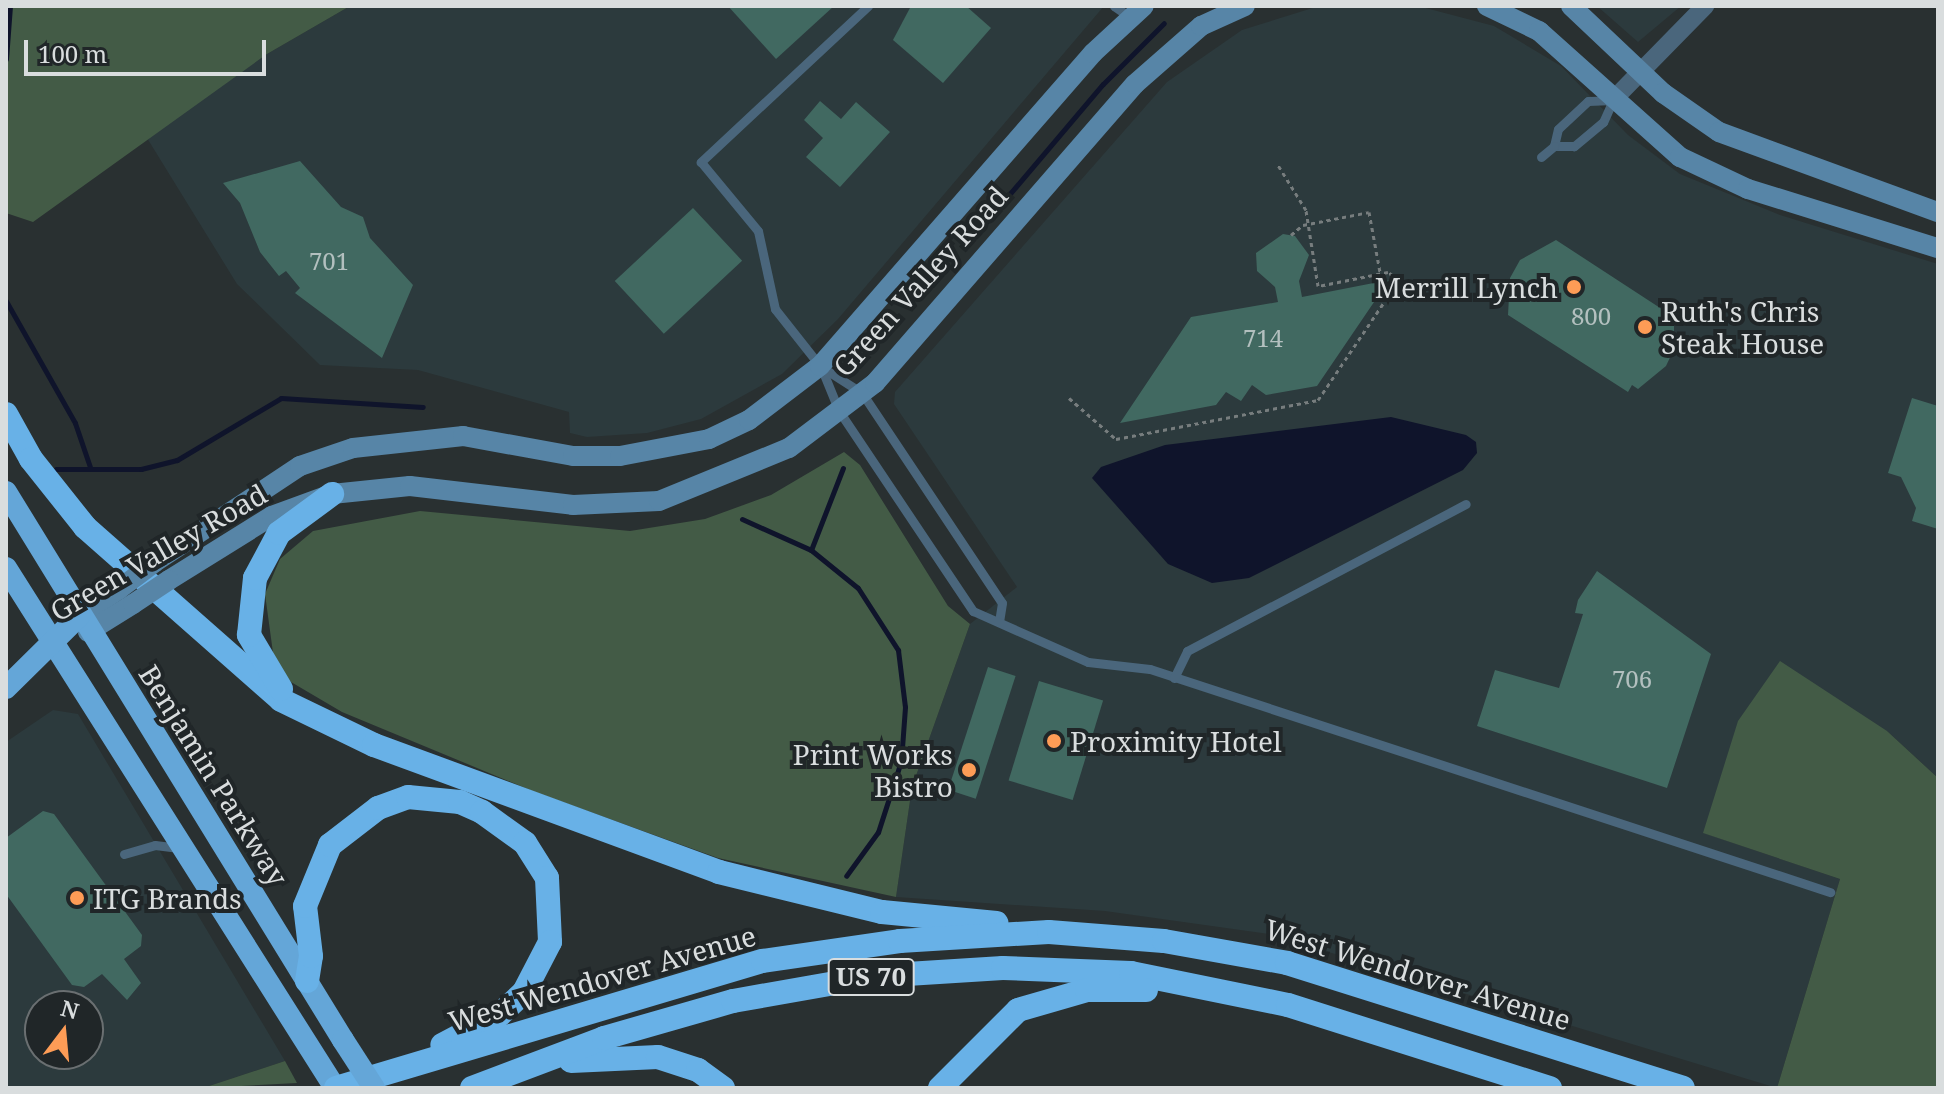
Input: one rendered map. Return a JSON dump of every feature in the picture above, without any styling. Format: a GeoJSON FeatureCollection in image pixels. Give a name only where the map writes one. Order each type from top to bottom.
{"type":"FeatureCollection","features":[{"type":"Feature","properties":{"kind":"highway"},"geometry":{"type":"LineString","coordinates":[[6,414],[31,459],[85,527],[248,675],[328,723],[430,767],[810,899],[1049,932]]}},
{"type":"Feature","properties":{"kind":"highway","name":"Benjamin Parkway"},"geometry":{"type":"LineString","coordinates":[[6,492],[84,624],[374,1088]]}},
{"type":"Feature","properties":{"kind":"highway"},"geometry":{"type":"LineString","coordinates":[[328,723],[283,692],[264,670],[248,619],[255,578],[279,533],[332,494]]}},
{"type":"Feature","properties":{"kind":"highway"},"geometry":{"type":"LineString","coordinates":[[6,568],[53,648],[336,1088]]}},
{"type":"Feature","properties":{"kind":"highway","name":"Green Valley Road"},"geometry":{"type":"LineString","coordinates":[[6,688],[84,624]]}},
{"type":"Feature","properties":{"kind":"highway"},"geometry":{"type":"LineString","coordinates":[[307,981],[311,956],[305,906],[310,881],[330,845],[354,824],[393,802],[431,796],[460,802],[509,828],[547,878],[550,942],[524,992],[499,1015],[420,1060]]}},
{"type":"Feature","properties":{"kind":"highway","name":"West Wendover Avenue"},"geometry":{"type":"LineString","coordinates":[[336,1088],[420,1060],[763,961],[900,941],[1049,932],[1164,941],[1287,963],[1683,1088]]}},
{"type":"Feature","properties":{"kind":"highway","name":"West Wendover Avenue"},"geometry":{"type":"LineString","coordinates":[[472,1088],[678,1014],[875,976],[1069,969],[1216,989],[1351,1022],[1550,1088]]}},
{"type":"Feature","properties":{"kind":"highway"},"geometry":{"type":"LineString","coordinates":[[940,1088],[1018,1010],[1087,990],[1216,989]]}},
{"type":"Feature","properties":{"kind":"highway"},"geometry":{"type":"LineString","coordinates":[[537,1066],[658,1057],[698,1070],[723,1088]]}},
{"type":"Feature","properties":{"kind":"main road","name":"Green Valley Road"},"geometry":{"type":"LineString","coordinates":[[84,624],[126,597],[169,580],[272,516],[332,494],[410,486],[573,505],[659,501],[789,448],[862,393],[1135,84],[1201,26],[1245,6]]}},
{"type":"Feature","properties":{"kind":"main road"},"geometry":{"type":"LineString","coordinates":[[1487,6],[1539,31],[1680,157],[1735,183],[1938,248]]}},
{"type":"Feature","properties":{"kind":"main road"},"geometry":{"type":"LineString","coordinates":[[1571,6],[1642,71],[1719,132],[1938,212]]}},
{"type":"Feature","properties":{"kind":"main road","name":"Green Valley Road"},"geometry":{"type":"LineString","coordinates":[[126,597],[155,562],[300,466],[353,448],[425,436],[573,456],[670,449],[749,420],[820,366],[1129,10]]}},
{"type":"Feature","properties":{"kind":"street"},"geometry":{"type":"LineString","coordinates":[[1613,100],[1705,6]]}},
{"type":"Feature","properties":{"kind":"lane"},"geometry":{"type":"LineString","coordinates":[[868,6],[701,162],[758,231],[775,309],[820,366],[839,411],[958,596],[973,611],[1088,662],[1174,678],[1830,892]]}},
{"type":"Feature","properties":{"kind":"lane"},"geometry":{"type":"LineString","coordinates":[[1541,157],[1554,146],[1558,129],[1588,101],[1613,100],[1603,122],[1574,146],[1554,146]]}},
{"type":"Feature","properties":{"kind":"lane"},"geometry":{"type":"LineString","coordinates":[[820,366],[862,393],[1002,603],[999,621]]}},
{"type":"Feature","properties":{"kind":"lane"},"geometry":{"type":"LineString","coordinates":[[1174,678],[1187,651],[1466,504]]}},
{"type":"Feature","properties":{"kind":"lane"},"geometry":{"type":"LineString","coordinates":[[124,854],[155,845],[181,848]]}},
{"type":"Feature","properties":{"kind":"path"},"geometry":{"type":"LineString","coordinates":[[1069,398],[1116,439],[1318,400],[1399,285],[1394,273],[1380,273],[1318,286],[1301,198],[1278,165]]}},
{"type":"Feature","properties":{"kind":"path"},"geometry":{"type":"LineString","coordinates":[[1291,235],[1308,224],[1369,212],[1380,273]]}},
{"type":"Feature","properties":{"kind":"shaded area"},"geometry":{"type":"Polygon","coordinates":[[[350,6],[1104,6],[838,319],[782,374],[701,419],[647,433],[587,437],[570,433],[569,412],[418,370],[320,365],[237,284],[147,138],[267,54],[350,6]]]}},
{"type":"Feature","properties":{"kind":"shaded area"},"geometry":{"type":"Polygon","coordinates":[[[1319,6],[1418,6],[1494,26],[1561,66],[1628,135],[1680,174],[1780,215],[1938,264],[1938,778],[1887,731],[1704,833],[1840,879],[1777,1088],[1269,934],[1105,911],[896,897],[912,787],[970,624],[1017,587],[894,404],[895,392],[1167,82],[1242,30],[1319,6]]]}},
{"type":"Feature","properties":{"kind":"shaded area"},"geometry":{"type":"Polygon","coordinates":[[[1597,6],[1681,6],[1638,42],[1597,6]]]}},
{"type":"Feature","properties":{"kind":"shaded area"},"geometry":{"type":"Polygon","coordinates":[[[53,710],[78,714],[285,1061],[203,1088],[6,1088],[6,742],[53,710]]]}},
{"type":"Feature","properties":{"kind":"green space"},"geometry":{"type":"Polygon","coordinates":[[[6,6],[350,6],[267,54],[33,222],[6,213],[6,6]]]}},
{"type":"Feature","properties":{"kind":"green space"},"geometry":{"type":"Polygon","coordinates":[[[844,452],[860,465],[948,606],[970,624],[912,787],[896,897],[718,858],[535,792],[342,712],[291,682],[274,660],[265,594],[280,559],[313,531],[420,511],[630,531],[705,519],[771,495],[844,452]]]}},
{"type":"Feature","properties":{"kind":"green space"},"geometry":{"type":"Polygon","coordinates":[[[1780,661],[1887,731],[1938,778],[1938,1088],[1777,1088],[1840,879],[1703,833],[1738,721],[1780,661]]]}},
{"type":"Feature","properties":{"kind":"green space"},"geometry":{"type":"Polygon","coordinates":[[[285,1061],[297,1083],[203,1088],[285,1061]]]}},
{"type":"Feature","properties":{"kind":"water"},"geometry":{"type":"Polygon","coordinates":[[[1391,417],[1466,435],[1476,442],[1477,453],[1463,470],[1249,578],[1212,583],[1168,564],[1092,478],[1101,467],[1165,445],[1391,417]]]}},
{"type":"Feature","properties":{"kind":"building"},"geometry":{"type":"Polygon","coordinates":[[[728,6],[834,6],[776,59],[728,6]]]}},
{"type":"Feature","properties":{"kind":"building"},"geometry":{"type":"Polygon","coordinates":[[[911,6],[966,6],[991,28],[943,83],[893,40],[911,6]]]}},
{"type":"Feature","properties":{"kind":"building"},"geometry":{"type":"Polygon","coordinates":[[[820,101],[841,119],[856,102],[890,132],[840,187],[806,157],[823,138],[804,120],[820,101]]]}},
{"type":"Feature","properties":{"kind":"building"},"geometry":{"type":"Polygon","coordinates":[[[300,161],[341,207],[363,217],[370,238],[413,285],[382,358],[295,293],[300,288],[286,271],[279,276],[260,252],[240,203],[223,183],[300,161]]]}},
{"type":"Feature","properties":{"kind":"building"},"geometry":{"type":"Polygon","coordinates":[[[693,208],[742,261],[664,334],[615,281],[693,208]]]}},
{"type":"Feature","properties":{"kind":"building"},"geometry":{"type":"Polygon","coordinates":[[[1283,234],[1295,236],[1309,255],[1299,281],[1302,297],[1389,280],[1317,386],[1266,395],[1252,385],[1241,401],[1226,392],[1216,405],[1120,423],[1191,317],[1278,302],[1275,287],[1257,271],[1256,253],[1283,234]]]}},
{"type":"Feature","properties":{"kind":"building"},"geometry":{"type":"Polygon","coordinates":[[[1556,240],[1674,317],[1674,349],[1666,366],[1638,389],[1632,385],[1628,392],[1508,315],[1510,278],[1520,260],[1556,240]]]}},
{"type":"Feature","properties":{"kind":"building"},"geometry":{"type":"Polygon","coordinates":[[[1912,398],[1938,406],[1938,529],[1912,521],[1916,508],[1901,477],[1888,473],[1912,398]]]}},
{"type":"Feature","properties":{"kind":"building"},"geometry":{"type":"Polygon","coordinates":[[[1597,571],[1711,654],[1667,788],[1477,726],[1495,670],[1559,688],[1583,614],[1575,613],[1578,600],[1597,571]]]}},
{"type":"Feature","properties":{"kind":"building"},"geometry":{"type":"Polygon","coordinates":[[[988,667],[1016,676],[976,799],[948,790],[988,667]]]}},
{"type":"Feature","properties":{"kind":"building","name":"Proximity Hotel"},"geometry":{"type":"Polygon","coordinates":[[[1039,681],[1103,701],[1073,800],[1009,780],[1039,681]]]}},
{"type":"Feature","properties":{"kind":"building"},"geometry":{"type":"Polygon","coordinates":[[[43,811],[54,814],[142,935],[141,946],[124,959],[141,983],[127,1000],[102,974],[84,987],[72,985],[6,894],[6,838],[43,811]]]}},
{"type":"Feature","properties":{"kind":"waterway"},"geometry":{"type":"LineString","coordinates":[[6,59],[10,6]]}},
{"type":"Feature","properties":{"kind":"waterway"},"geometry":{"type":"LineString","coordinates":[[974,236],[1103,84],[1164,23]]}},
{"type":"Feature","properties":{"kind":"waterway"},"geometry":{"type":"LineString","coordinates":[[6,301],[75,423],[90,467]]}},
{"type":"Feature","properties":{"kind":"waterway"},"geometry":{"type":"LineString","coordinates":[[56,469],[141,469],[177,460],[281,398],[423,407]]}},
{"type":"Feature","properties":{"kind":"waterway"},"geometry":{"type":"LineString","coordinates":[[811,550],[843,468]]}},
{"type":"Feature","properties":{"kind":"waterway"},"geometry":{"type":"LineString","coordinates":[[742,519],[811,550],[858,588],[898,650],[905,707],[901,761],[878,832],[846,876]]}},
{"type":"Feature","properties":{"kind":"place","name":"Merrill Lynch"},"geometry":{"type":"Point","coordinates":[1574,287]}},
{"type":"Feature","properties":{"kind":"place","name":"Ruth's Chris Steak House"},"geometry":{"type":"Point","coordinates":[1645,327]}},
{"type":"Feature","properties":{"kind":"place","name":"Proximity Hotel"},"geometry":{"type":"Point","coordinates":[1054,741]}},
{"type":"Feature","properties":{"kind":"place","name":"Print Works Bistro"},"geometry":{"type":"Point","coordinates":[969,770]}},
{"type":"Feature","properties":{"kind":"place","name":"ITG Brands"},"geometry":{"type":"Point","coordinates":[77,898]}}]}
